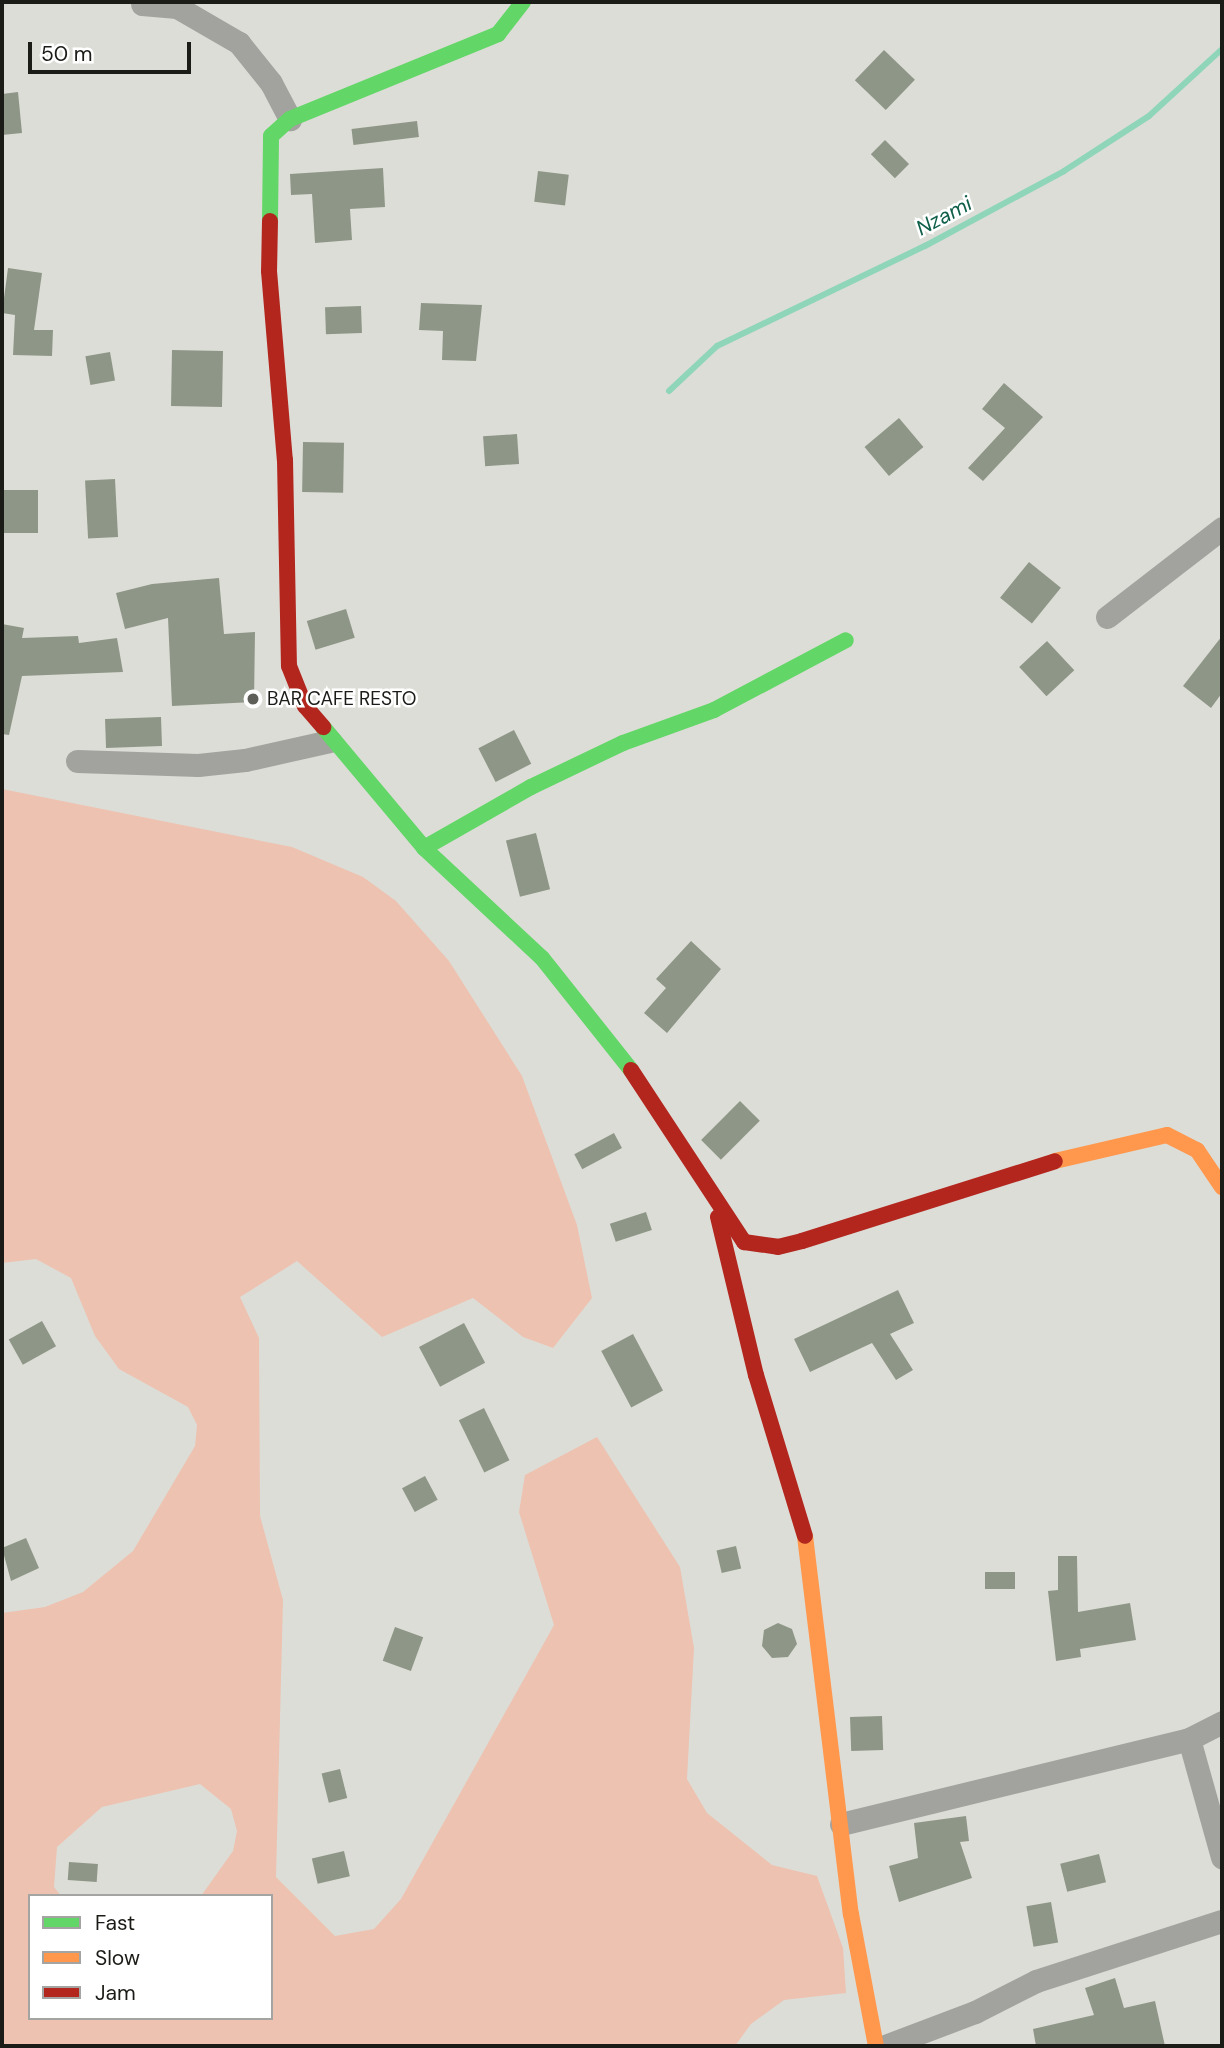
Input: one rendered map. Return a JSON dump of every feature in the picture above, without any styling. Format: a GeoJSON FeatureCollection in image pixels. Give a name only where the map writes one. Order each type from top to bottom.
{"type":"FeatureCollection","features":[{"type":"Feature","properties":{"kind":"street"},"geometry":{"type":"LineString","coordinates":[[523,2],[498,34],[290,119],[269,145],[269,271],[285,460],[289,666],[305,706],[330,741],[424,848],[542,957],[640,1082],[744,1242],[779,1247],[1035,1166],[1167,1135],[1196,1150],[1220,1178]]}},
{"type":"Feature","properties":{"kind":"street"},"geometry":{"type":"LineString","coordinates":[[142,4],[177,7],[239,43],[271,83],[290,119]]}},
{"type":"Feature","properties":{"kind":"street"},"geometry":{"type":"LineString","coordinates":[[1107,617],[1222,528]]}},
{"type":"Feature","properties":{"kind":"street"},"geometry":{"type":"LineString","coordinates":[[424,848],[531,787],[623,743],[714,710],[846,640]]}},
{"type":"Feature","properties":{"kind":"street"},"geometry":{"type":"LineString","coordinates":[[77,761],[198,765],[245,760],[330,741]]}},
{"type":"Feature","properties":{"kind":"street"},"geometry":{"type":"LineString","coordinates":[[713,1197],[757,1375],[807,1543],[851,1914],[876,2046]]}},
{"type":"Feature","properties":{"kind":"street"},"geometry":{"type":"LineString","coordinates":[[841,1824],[1189,1739],[1222,1722]]}},
{"type":"Feature","properties":{"kind":"street"},"geometry":{"type":"LineString","coordinates":[[1189,1739],[1222,1857]]}},
{"type":"Feature","properties":{"kind":"street"},"geometry":{"type":"LineString","coordinates":[[885,2046],[942,2026],[1036,1981],[1222,1921]]}},
{"type":"Feature","properties":{"kind":"shaded area"},"geometry":{"type":"Polygon","coordinates":[[[2,789],[292,847],[363,877],[396,901],[449,961],[522,1076],[577,1225],[592,1298],[553,1348],[523,1337],[473,1298],[382,1337],[297,1261],[240,1297],[259,1338],[260,1516],[283,1600],[276,1877],[335,1936],[374,1929],[401,1899],[554,1625],[519,1512],[525,1475],[597,1437],[680,1567],[694,1648],[687,1779],[707,1813],[772,1865],[817,1876],[843,1948],[846,1993],[784,2000],[751,2024],[735,2046],[2,2046],[2,1613],[45,1607],[83,1592],[133,1551],[195,1446],[197,1425],[188,1407],[119,1369],[95,1336],[71,1278],[36,1259],[2,1263],[2,789]]]}},
{"type":"Feature","properties":{"kind":"building"},"geometry":{"type":"Polygon","coordinates":[[[884,50],[915,80],[886,110],[855,80],[884,50]]]}},
{"type":"Feature","properties":{"kind":"building"},"geometry":{"type":"Polygon","coordinates":[[[18,92],[22,133],[2,135],[2,94],[18,92]]]}},
{"type":"Feature","properties":{"kind":"building"},"geometry":{"type":"Polygon","coordinates":[[[417,121],[419,137],[353,145],[351,129],[417,121]]]}},
{"type":"Feature","properties":{"kind":"building"},"geometry":{"type":"Polygon","coordinates":[[[885,140],[909,164],[895,178],[871,154],[885,140]]]}},
{"type":"Feature","properties":{"kind":"building"},"geometry":{"type":"Polygon","coordinates":[[[383,168],[385,207],[350,209],[352,240],[315,243],[312,194],[291,195],[290,174],[383,168]]]}},
{"type":"Feature","properties":{"kind":"building"},"geometry":{"type":"Polygon","coordinates":[[[538,171],[569,175],[565,206],[534,202],[538,171]]]}},
{"type":"Feature","properties":{"kind":"building"},"geometry":{"type":"Polygon","coordinates":[[[8,268],[42,273],[34,330],[53,330],[52,356],[13,355],[15,315],[2,313],[8,268]]]}},
{"type":"Feature","properties":{"kind":"building"},"geometry":{"type":"Polygon","coordinates":[[[421,303],[482,305],[476,361],[442,360],[443,331],[419,330],[421,303]]]}},
{"type":"Feature","properties":{"kind":"building"},"geometry":{"type":"Polygon","coordinates":[[[361,306],[362,333],[326,334],[325,307],[361,306]]]}},
{"type":"Feature","properties":{"kind":"building"},"geometry":{"type":"Polygon","coordinates":[[[172,350],[223,351],[222,407],[171,406],[172,350]]]}},
{"type":"Feature","properties":{"kind":"building"},"geometry":{"type":"Polygon","coordinates":[[[110,352],[115,381],[90,385],[85,356],[110,352]]]}},
{"type":"Feature","properties":{"kind":"building"},"geometry":{"type":"Polygon","coordinates":[[[1004,383],[1043,417],[983,481],[968,468],[1005,428],[982,409],[1004,383]]]}},
{"type":"Feature","properties":{"kind":"building"},"geometry":{"type":"Polygon","coordinates":[[[899,418],[923,447],[889,476],[865,447],[899,418]]]}},
{"type":"Feature","properties":{"kind":"building"},"geometry":{"type":"Polygon","coordinates":[[[517,434],[519,464],[485,466],[483,436],[517,434]]]}},
{"type":"Feature","properties":{"kind":"building"},"geometry":{"type":"Polygon","coordinates":[[[303,442],[344,443],[343,493],[302,492],[303,442]]]}},
{"type":"Feature","properties":{"kind":"building"},"geometry":{"type":"Polygon","coordinates":[[[115,479],[118,537],[88,538],[85,481],[115,479]]]}},
{"type":"Feature","properties":{"kind":"building"},"geometry":{"type":"Polygon","coordinates":[[[2,490],[38,490],[38,533],[2,533],[2,490]]]}},
{"type":"Feature","properties":{"kind":"building"},"geometry":{"type":"Polygon","coordinates":[[[1029,562],[1061,588],[1032,624],[1000,598],[1029,562]]]}},
{"type":"Feature","properties":{"kind":"building"},"geometry":{"type":"Polygon","coordinates":[[[219,578],[224,634],[255,632],[254,702],[172,706],[168,618],[125,629],[116,593],[152,584],[219,578]]]}},
{"type":"Feature","properties":{"kind":"building"},"geometry":{"type":"Polygon","coordinates":[[[346,609],[355,638],[316,650],[307,621],[346,609]]]}},
{"type":"Feature","properties":{"kind":"building"},"geometry":{"type":"Polygon","coordinates":[[[2,624],[24,628],[22,638],[78,636],[79,643],[117,638],[123,672],[22,676],[9,735],[2,734],[2,624]]]}},
{"type":"Feature","properties":{"kind":"building"},"geometry":{"type":"Polygon","coordinates":[[[1222,636],[1222,693],[1211,708],[1183,686],[1222,636]]]}},
{"type":"Feature","properties":{"kind":"building"},"geometry":{"type":"Polygon","coordinates":[[[1047,641],[1074,670],[1046,696],[1019,667],[1047,641]]]}},
{"type":"Feature","properties":{"kind":"building"},"geometry":{"type":"Polygon","coordinates":[[[161,717],[162,746],[106,748],[105,719],[161,717]]]}},
{"type":"Feature","properties":{"kind":"building"},"geometry":{"type":"Polygon","coordinates":[[[514,730],[531,764],[496,782],[478,748],[514,730]]]}},
{"type":"Feature","properties":{"kind":"building"},"geometry":{"type":"Polygon","coordinates":[[[536,833],[550,889],[520,897],[506,840],[536,833]]]}},
{"type":"Feature","properties":{"kind":"building"},"geometry":{"type":"Polygon","coordinates":[[[691,941],[721,969],[667,1033],[644,1013],[666,988],[656,979],[691,941]]]}},
{"type":"Feature","properties":{"kind":"building"},"geometry":{"type":"Polygon","coordinates":[[[740,1101],[760,1121],[721,1160],[701,1140],[740,1101]]]}},
{"type":"Feature","properties":{"kind":"building"},"geometry":{"type":"Polygon","coordinates":[[[614,1133],[622,1148],[582,1169],[574,1154],[614,1133]]]}},
{"type":"Feature","properties":{"kind":"building"},"geometry":{"type":"Polygon","coordinates":[[[646,1212],[652,1230],[616,1242],[610,1224],[646,1212]]]}},
{"type":"Feature","properties":{"kind":"building"},"geometry":{"type":"Polygon","coordinates":[[[898,1290],[914,1323],[890,1334],[913,1370],[896,1380],[872,1343],[810,1372],[794,1339],[898,1290]]]}},
{"type":"Feature","properties":{"kind":"building"},"geometry":{"type":"Polygon","coordinates":[[[42,1321],[56,1346],[23,1365],[9,1339],[42,1321]]]}},
{"type":"Feature","properties":{"kind":"building"},"geometry":{"type":"Polygon","coordinates":[[[464,1323],[485,1363],[440,1387],[419,1347],[464,1323]]]}},
{"type":"Feature","properties":{"kind":"building"},"geometry":{"type":"Polygon","coordinates":[[[633,1334],[663,1391],[631,1407],[601,1351],[633,1334]]]}},
{"type":"Feature","properties":{"kind":"building"},"geometry":{"type":"Polygon","coordinates":[[[484,1408],[509,1460],[484,1472],[459,1420],[484,1408]]]}},
{"type":"Feature","properties":{"kind":"building"},"geometry":{"type":"Polygon","coordinates":[[[425,1476],[438,1500],[415,1512],[402,1488],[425,1476]]]}},
{"type":"Feature","properties":{"kind":"building"},"geometry":{"type":"Polygon","coordinates":[[[26,1538],[39,1568],[11,1581],[2,1548],[26,1538]]]}},
{"type":"Feature","properties":{"kind":"building"},"geometry":{"type":"Polygon","coordinates":[[[736,1546],[741,1568],[722,1573],[717,1550],[736,1546]]]}},
{"type":"Feature","properties":{"kind":"building"},"geometry":{"type":"Polygon","coordinates":[[[1058,1556],[1077,1556],[1078,1612],[1130,1603],[1136,1640],[1080,1649],[1081,1657],[1056,1661],[1048,1591],[1058,1590],[1058,1556]]]}},
{"type":"Feature","properties":{"kind":"building"},"geometry":{"type":"Polygon","coordinates":[[[985,1572],[1015,1572],[1015,1589],[985,1589],[985,1572]]]}},
{"type":"Feature","properties":{"kind":"building"},"geometry":{"type":"Polygon","coordinates":[[[778,1623],[792,1629],[797,1644],[788,1657],[772,1658],[762,1646],[764,1630],[778,1623]]]}},
{"type":"Feature","properties":{"kind":"building"},"geometry":{"type":"Polygon","coordinates":[[[395,1627],[423,1637],[411,1671],[383,1661],[395,1627]]]}},
{"type":"Feature","properties":{"kind":"building"},"geometry":{"type":"Polygon","coordinates":[[[882,1716],[883,1750],[851,1751],[850,1717],[882,1716]]]}},
{"type":"Feature","properties":{"kind":"building"},"geometry":{"type":"Polygon","coordinates":[[[340,1769],[347,1798],[329,1803],[322,1774],[340,1769]]]}},
{"type":"Feature","properties":{"kind":"building"},"geometry":{"type":"Polygon","coordinates":[[[966,1816],[969,1841],[960,1842],[972,1878],[899,1902],[889,1866],[918,1858],[914,1823],[966,1816]]]}},
{"type":"Feature","properties":{"kind":"building"},"geometry":{"type":"Polygon","coordinates":[[[344,1851],[350,1876],[318,1884],[312,1858],[344,1851]]]}},
{"type":"Feature","properties":{"kind":"building"},"geometry":{"type":"Polygon","coordinates":[[[1099,1854],[1106,1882],[1067,1892],[1060,1864],[1099,1854]]]}},
{"type":"Feature","properties":{"kind":"building"},"geometry":{"type":"Polygon","coordinates":[[[69,1862],[98,1864],[97,1882],[68,1880],[69,1862]]]}},
{"type":"Feature","properties":{"kind":"building"},"geometry":{"type":"Polygon","coordinates":[[[1051,1902],[1058,1942],[1033,1947],[1026,1906],[1051,1902]]]}},
{"type":"Feature","properties":{"kind":"building"},"geometry":{"type":"Polygon","coordinates":[[[1115,1978],[1124,2008],[1155,2001],[1165,2046],[1036,2046],[1033,2029],[1094,2015],[1085,1988],[1115,1978]]]}},
{"type":"Feature","properties":{"kind":"waterway","name":"Nzami"},"geometry":{"type":"LineString","coordinates":[[669,391],[717,346],[925,246],[1064,171],[1149,116],[1222,49]]}},
{"type":"Feature","properties":{"kind":"traffic: fast"},"geometry":{"type":"LineString","coordinates":[[270,221],[271,136],[290,119],[498,34],[523,2]]}},
{"type":"Feature","properties":{"kind":"traffic: fast"},"geometry":{"type":"LineString","coordinates":[[424,848],[531,787],[623,743],[714,710],[846,640]]}},
{"type":"Feature","properties":{"kind":"traffic: fast"},"geometry":{"type":"LineString","coordinates":[[323,727],[424,848],[542,958],[631,1070]]}},
{"type":"Feature","properties":{"kind":"traffic: slow"},"geometry":{"type":"LineString","coordinates":[[1055,1161],[1167,1135],[1197,1150],[1222,1187]]}},
{"type":"Feature","properties":{"kind":"traffic: slow"},"geometry":{"type":"LineString","coordinates":[[805,1536],[851,1914],[876,2046]]}},
{"type":"Feature","properties":{"kind":"traffic: jam"},"geometry":{"type":"LineString","coordinates":[[270,221],[269,271],[285,460],[289,666],[305,706],[323,727]]}},
{"type":"Feature","properties":{"kind":"traffic: jam"},"geometry":{"type":"LineString","coordinates":[[631,1070],[744,1242],[778,1247],[802,1241],[1055,1161]]}},
{"type":"Feature","properties":{"kind":"traffic: jam"},"geometry":{"type":"LineString","coordinates":[[718,1217],[756,1375],[805,1536]]}},
{"type":"Feature","properties":{"kind":"place","name":"BAR CAFE RESTO"},"geometry":{"type":"Point","coordinates":[253,699]}}]}
